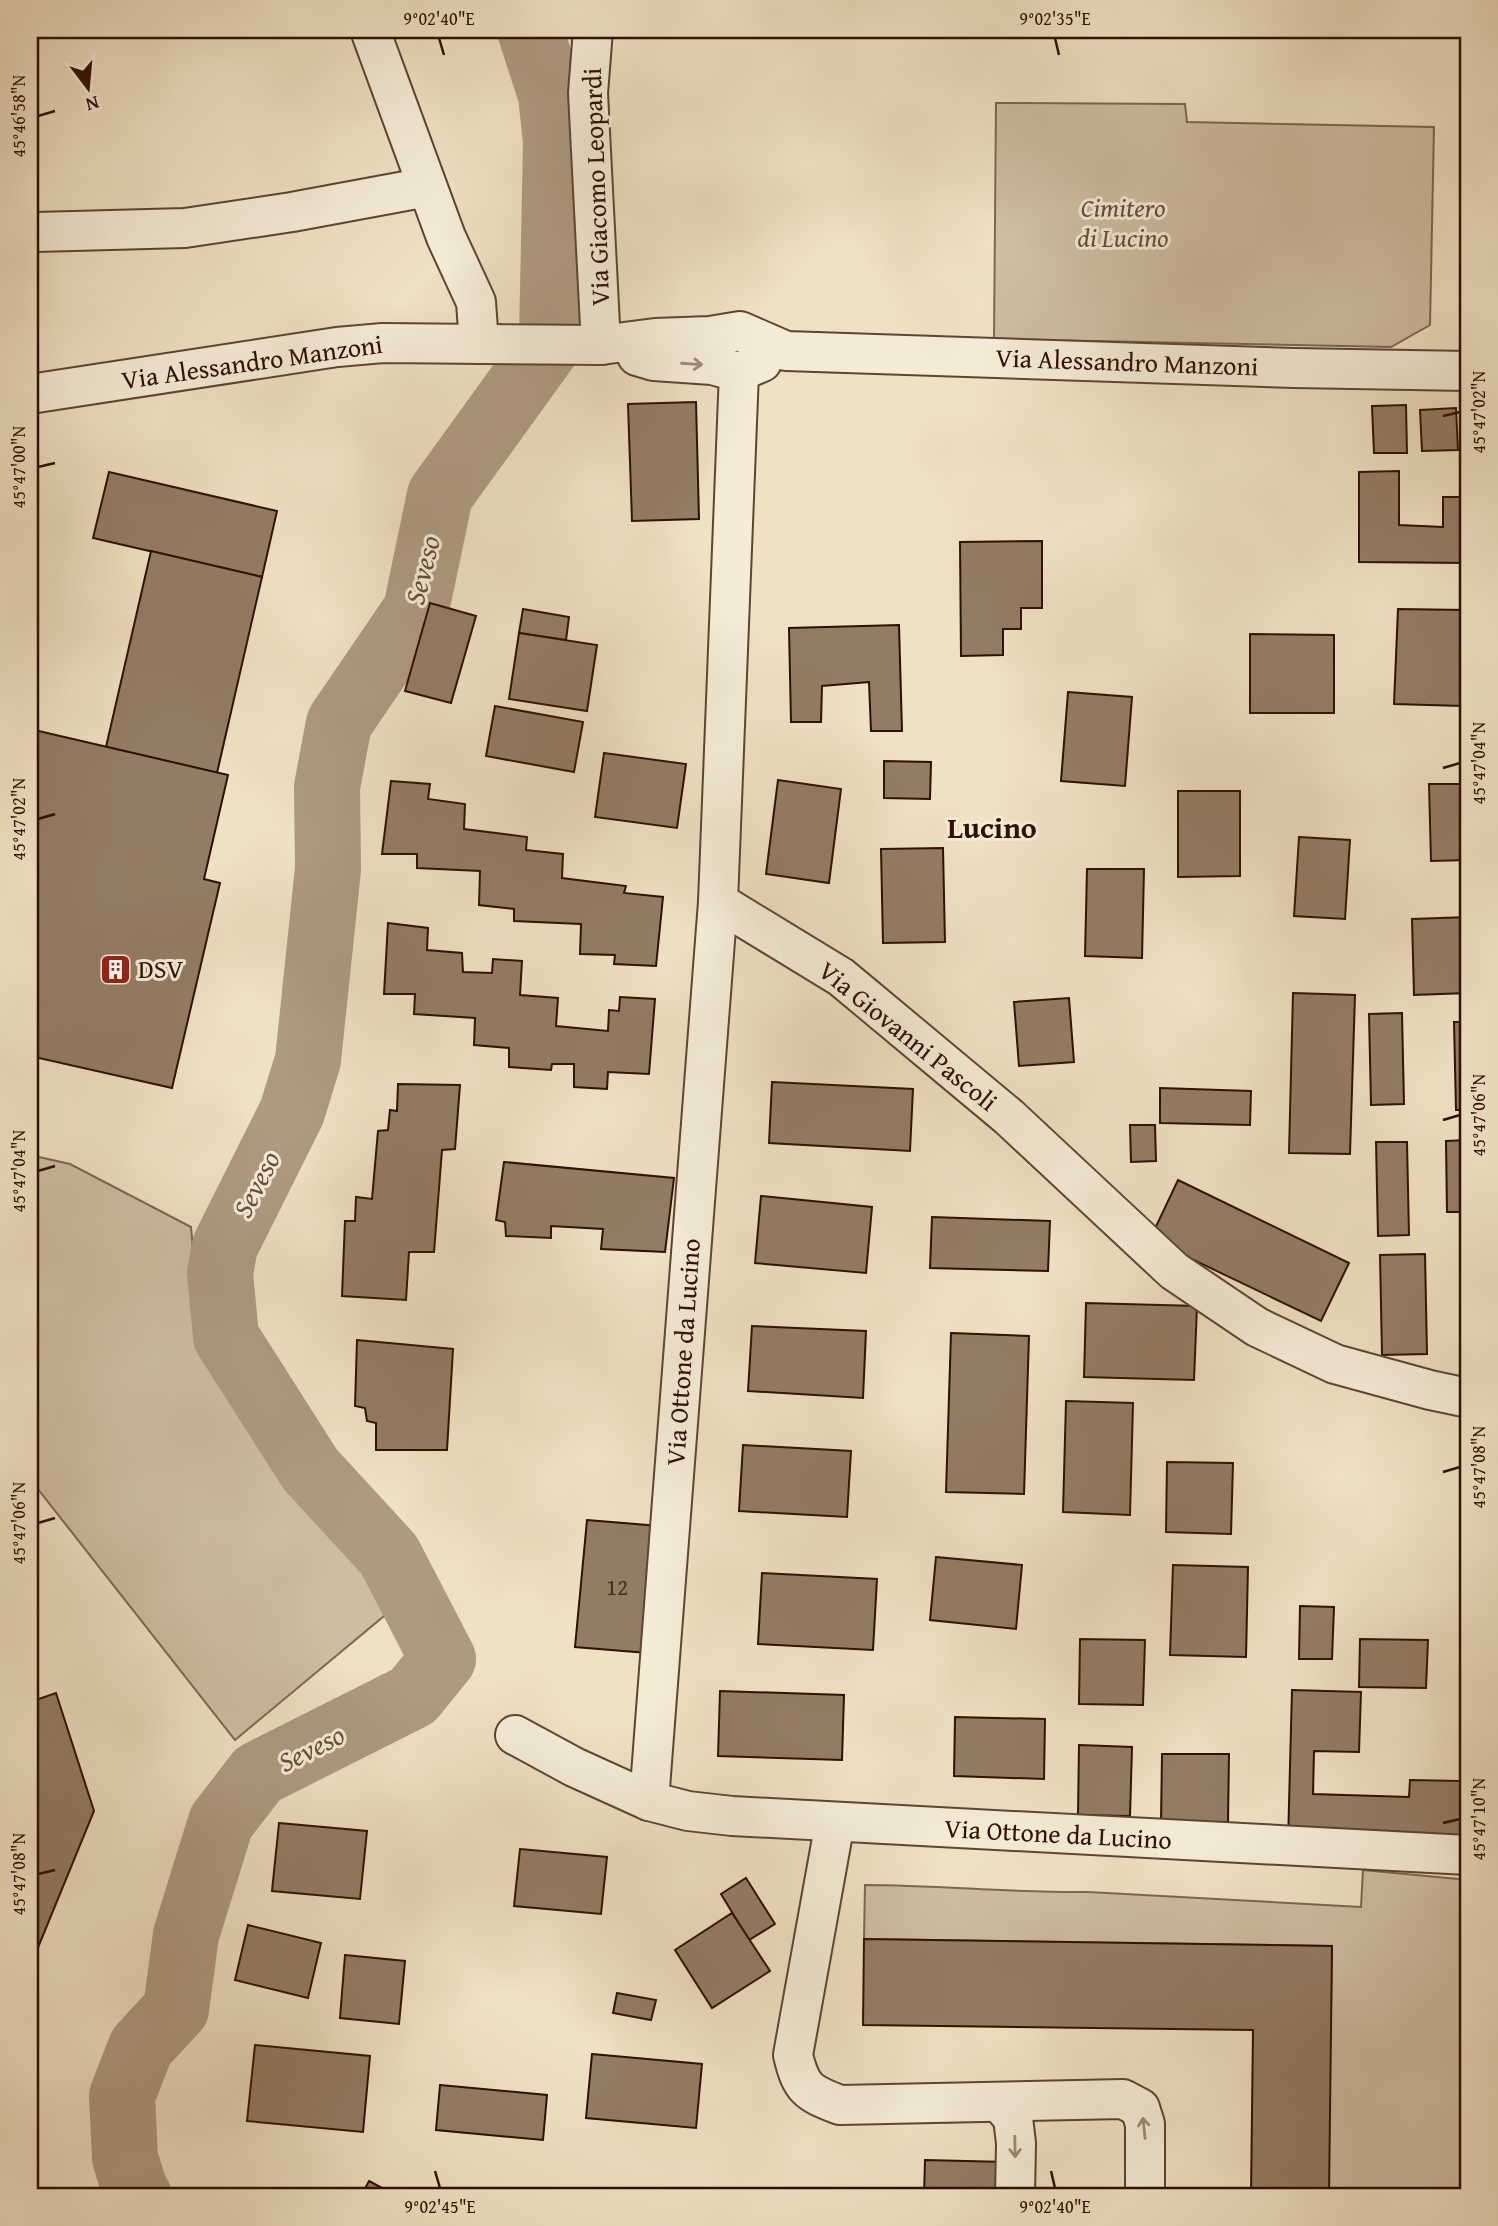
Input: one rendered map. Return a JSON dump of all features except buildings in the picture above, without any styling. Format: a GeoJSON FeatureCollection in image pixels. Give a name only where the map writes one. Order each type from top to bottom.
{"type":"FeatureCollection","features":[{"type":"Feature","properties":{"kind":"street"},"geometry":{"type":"LineString","coordinates":[[370,30],[446,237],[476,302],[488,344]]}},
{"type":"Feature","properties":{"kind":"street","name":"Via Giacomo Leopardi"},"geometry":{"type":"LineString","coordinates":[[587,345],[588,93],[593,30]]}},
{"type":"Feature","properties":{"kind":"street"},"geometry":{"type":"LineString","coordinates":[[30,234],[185,228],[428,187]]}},
{"type":"Feature","properties":{"kind":"street","name":"Via Alessandro Manzoni"},"geometry":{"type":"LineString","coordinates":[[30,394],[337,347],[383,343],[587,345],[710,336],[740,331],[786,351],[1294,368],[1468,371]]}},
{"type":"Feature","properties":{"kind":"street","name":"Via Alessandro Manzoni"},"geometry":{"type":"LineString","coordinates":[[587,345],[654,361],[712,365],[739,372],[786,351]]}},
{"type":"Feature","properties":{"kind":"street"},"geometry":{"type":"LineString","coordinates":[[718,902],[739,372]]}},
{"type":"Feature","properties":{"kind":"street","name":"Via Giovanni Pascoli"},"geometry":{"type":"LineString","coordinates":[[718,902],[841,977],[1009,1117],[1174,1271],[1257,1326],[1335,1364],[1468,1398]]}},
{"type":"Feature","properties":{"kind":"street","name":"Via Ottone da Lucino"},"geometry":{"type":"LineString","coordinates":[[649,1801],[718,902]]}},
{"type":"Feature","properties":{"kind":"street","name":"Via Ottone da Lucino"},"geometry":{"type":"LineString","coordinates":[[515,1735],[574,1767],[649,1801],[688,1811],[835,1822],[1468,1855]]}},
{"type":"Feature","properties":{"kind":"street"},"geometry":{"type":"LineString","coordinates":[[835,1822],[793,2055],[797,2074],[812,2094],[840,2105],[1123,2099],[1140,2108],[1145,2124],[1145,2196]]}},
{"type":"Feature","properties":{"kind":"street"},"geometry":{"type":"LineString","coordinates":[[1000,2103],[1013,2118],[1016,2143],[1015,2196]]}},
{"type":"Feature","properties":{"kind":"green space","name":"Cimitero di Lucino"},"geometry":{"type":"Polygon","coordinates":[[[996,103],[1185,104],[1187,122],[1434,127],[1430,325],[1391,347],[994,339],[996,103]]]}},
{"type":"Feature","properties":{"kind":"green space"},"geometry":{"type":"Polygon","coordinates":[[[30,1155],[70,1164],[191,1227],[201,1339],[254,1423],[396,1606],[235,1740],[30,1479],[30,1155]]]}},
{"type":"Feature","properties":{"kind":"green space"},"geometry":{"type":"Polygon","coordinates":[[[1363,1870],[1468,1880],[1468,2196],[1328,2196],[1332,1946],[864,1939],[865,1885],[1088,1892],[1361,1907],[1363,1870]]]}},
{"type":"Feature","properties":{"kind":"waterway","name":"Seveso"},"geometry":{"type":"LineString","coordinates":[[139,2196],[136,2194],[125,2158],[122,2096],[141,2047],[176,2009],[186,1935],[221,1822],[258,1774],[413,1696],[443,1659],[389,1555],[310,1469],[226,1337],[220,1273],[225,1246],[292,1112],[308,1060],[328,869],[327,787],[339,723],[416,610],[440,495],[552,340],[556,142],[551,95],[530,30]]}},
{"type":"Feature","properties":{"kind":"place","name":"DSV"},"geometry":{"type":"Point","coordinates":[115,969]}},
{"type":"Feature","properties":{"kind":"district","name":"Lucino"},"geometry":{"type":"Point","coordinates":[992,828]}}]}
